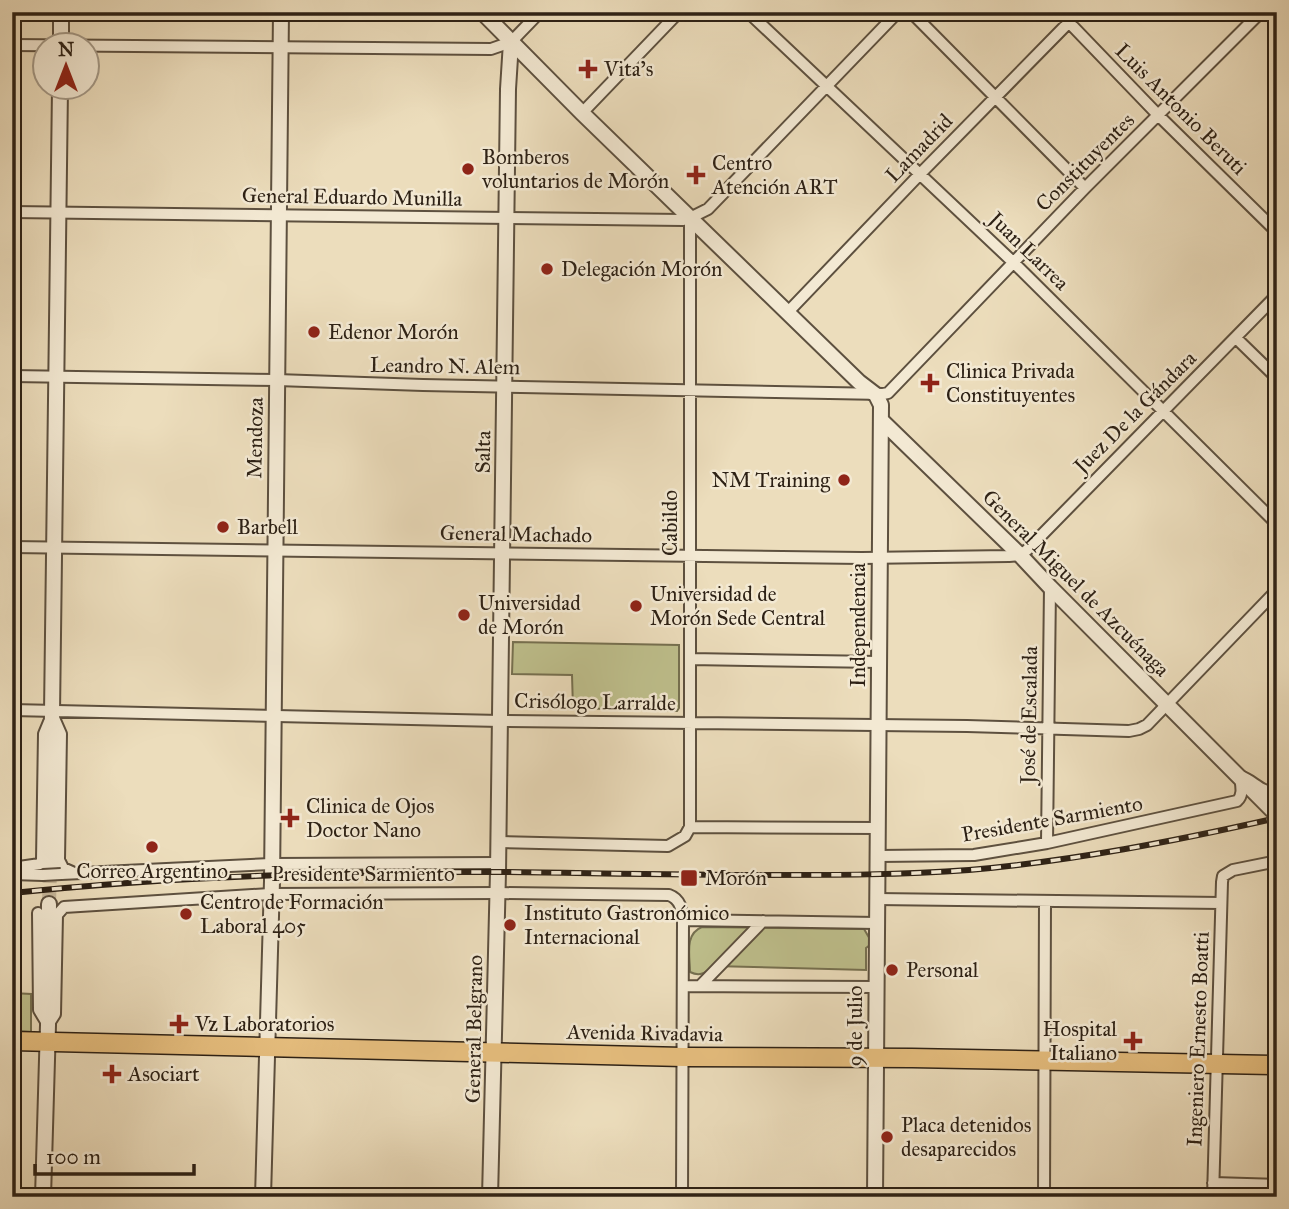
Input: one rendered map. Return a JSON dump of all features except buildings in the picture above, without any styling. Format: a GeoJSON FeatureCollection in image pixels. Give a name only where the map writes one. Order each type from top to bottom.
{"type":"FeatureCollection","features":[{"type":"Feature","properties":{"kind":"main road","name":"Avenida Rivadavia"},"geometry":{"type":"LineString","coordinates":[[12,1041],[48,1034],[267,1048],[1277,1065]]}},
{"type":"Feature","properties":{"kind":"street"},"geometry":{"type":"LineString","coordinates":[[61,12],[61,32]]}},
{"type":"Feature","properties":{"kind":"street","name":"Mendoza"},"geometry":{"type":"LineString","coordinates":[[263,1197],[271,864],[281,12]]}},
{"type":"Feature","properties":{"kind":"street"},"geometry":{"type":"LineString","coordinates":[[482,12],[690,218],[859,382],[876,395]]}},
{"type":"Feature","properties":{"kind":"street"},"geometry":{"type":"LineString","coordinates":[[102,46],[491,49],[511,42],[540,12]]}},
{"type":"Feature","properties":{"kind":"street"},"geometry":{"type":"LineString","coordinates":[[582,113],[679,12]]}},
{"type":"Feature","properties":{"kind":"street","name":"Juan Larrea"},"geometry":{"type":"LineString","coordinates":[[748,12],[1014,262],[1277,524]]}},
{"type":"Feature","properties":{"kind":"street"},"geometry":{"type":"LineString","coordinates":[[690,218],[708,209],[898,12]]}},
{"type":"Feature","properties":{"kind":"street"},"geometry":{"type":"LineString","coordinates":[[911,12],[1085,188]]}},
{"type":"Feature","properties":{"kind":"street","name":"Luis Antonio Beruti"},"geometry":{"type":"LineString","coordinates":[[1059,12],[1159,116],[1277,232]]}},
{"type":"Feature","properties":{"kind":"street","name":"Lamadrid"},"geometry":{"type":"LineString","coordinates":[[788,312],[1079,12]]}},
{"type":"Feature","properties":{"kind":"street","name":"Constituyentes"},"geometry":{"type":"LineString","coordinates":[[876,395],[888,393],[1085,188],[1261,12]]}},
{"type":"Feature","properties":{"kind":"street","name":"Salta"},"geometry":{"type":"LineString","coordinates":[[498,863],[505,218],[511,42]]}},
{"type":"Feature","properties":{"kind":"street"},"geometry":{"type":"LineString","coordinates":[[12,45],[32,45]]}},
{"type":"Feature","properties":{"kind":"street"},"geometry":{"type":"LineString","coordinates":[[51,873],[60,102]]}},
{"type":"Feature","properties":{"kind":"street","name":"General Eduardo Munilla"},"geometry":{"type":"LineString","coordinates":[[12,212],[690,218]]}},
{"type":"Feature","properties":{"kind":"street","name":"Cabildo"},"geometry":{"type":"LineString","coordinates":[[690,218],[690,827]]}},
{"type":"Feature","properties":{"kind":"street","name":"Juez De la Gándara"},"geometry":{"type":"LineString","coordinates":[[1020,555],[1277,295]]}},
{"type":"Feature","properties":{"kind":"street"},"geometry":{"type":"LineString","coordinates":[[1236,338],[1277,378]]}},
{"type":"Feature","properties":{"kind":"street","name":"Leandro N. Alem"},"geometry":{"type":"LineString","coordinates":[[12,376],[876,395]]}},
{"type":"Feature","properties":{"kind":"street","name":"Independencia"},"geometry":{"type":"LineString","coordinates":[[876,395],[881,405],[882,421],[878,856]]}},
{"type":"Feature","properties":{"kind":"street","name":"General Miguel de Azcuénaga"},"geometry":{"type":"LineString","coordinates":[[882,421],[1020,555],[1272,810]]}},
{"type":"Feature","properties":{"kind":"street","name":"General Machado"},"geometry":{"type":"LineString","coordinates":[[12,547],[880,558],[1020,555]]}},
{"type":"Feature","properties":{"kind":"street","name":"José de Escalada"},"geometry":{"type":"LineString","coordinates":[[1047,843],[1050,587]]}},
{"type":"Feature","properties":{"kind":"street","name":"Crisólogo Larralde"},"geometry":{"type":"LineString","coordinates":[[12,710],[500,721],[879,724],[1129,731],[1147,725],[1277,590]]}},
{"type":"Feature","properties":{"kind":"street"},"geometry":{"type":"LineString","coordinates":[[690,659],[879,662]]}},
{"type":"Feature","properties":{"kind":"street"},"geometry":{"type":"LineString","coordinates":[[12,868],[36,866],[42,860],[44,734],[52,712]]}},
{"type":"Feature","properties":{"kind":"street"},"geometry":{"type":"LineString","coordinates":[[52,712],[61,734],[59,860],[63,868],[75,874]]}},
{"type":"Feature","properties":{"kind":"street","name":"General Miguel de Azcuénaga"},"geometry":{"type":"LineString","coordinates":[[1240,776],[1250,780],[1263,791],[1276,792]]}},
{"type":"Feature","properties":{"kind":"street","name":"Presidente Sarmiento"},"geometry":{"type":"LineString","coordinates":[[878,856],[962,856],[1047,843],[1232,802],[1241,798],[1240,776]]}},
{"type":"Feature","properties":{"kind":"street"},"geometry":{"type":"LineString","coordinates":[[498,842],[668,846],[685,835],[690,827],[878,828]]}},
{"type":"Feature","properties":{"kind":"street","name":"9 de Julio"},"geometry":{"type":"LineString","coordinates":[[875,1197],[878,856]]}},
{"type":"Feature","properties":{"kind":"street","name":"Ingeniero Ernesto Boatti"},"geometry":{"type":"LineString","coordinates":[[1213,1197],[1223,876],[1233,870],[1277,861]]}},
{"type":"Feature","properties":{"kind":"street","name":"Presidente Sarmiento"},"geometry":{"type":"LineString","coordinates":[[12,874],[75,874],[271,864],[498,863]]}},
{"type":"Feature","properties":{"kind":"street","name":"General Belgrano"},"geometry":{"type":"LineString","coordinates":[[490,1197],[498,863]]}},
{"type":"Feature","properties":{"kind":"street","name":"Presidente Sarmiento"},"geometry":{"type":"LineString","coordinates":[[49,909],[270,894],[669,895],[675,897],[678,902],[683,920]]}},
{"type":"Feature","properties":{"kind":"street"},"geometry":{"type":"LineString","coordinates":[[877,899],[1221,903]]}},
{"type":"Feature","properties":{"kind":"street"},"geometry":{"type":"LineString","coordinates":[[1044,1197],[1045,901]]}},
{"type":"Feature","properties":{"kind":"street"},"geometry":{"type":"LineString","coordinates":[[43,1197],[49,909]]}},
{"type":"Feature","properties":{"kind":"street"},"geometry":{"type":"LineString","coordinates":[[682,1197],[683,920],[877,923]]}},
{"type":"Feature","properties":{"kind":"street"},"geometry":{"type":"LineString","coordinates":[[700,986],[763,921]]}},
{"type":"Feature","properties":{"kind":"street"},"geometry":{"type":"LineString","coordinates":[[683,986],[876,987]]}},
{"type":"Feature","properties":{"kind":"street"},"geometry":{"type":"LineString","coordinates":[[1213,1184],[1277,1185]]}},
{"type":"Feature","properties":{"kind":"green space"},"geometry":{"type":"Polygon","coordinates":[[[513,642],[679,645],[679,708],[677,711],[573,708],[572,675],[512,674],[513,642]]]}},
{"type":"Feature","properties":{"kind":"green space"},"geometry":{"type":"Polygon","coordinates":[[[702,927],[864,929],[871,941],[866,948],[866,970],[713,966],[697,974],[690,972],[689,946],[696,930],[702,927]]]}},
{"type":"Feature","properties":{"kind":"green space"},"geometry":{"type":"Polygon","coordinates":[[[12,993],[31,994],[31,1032],[12,1031],[12,993]]]}},
{"type":"Feature","properties":{"kind":"tunnel"},"geometry":{"type":"LineString","coordinates":[[49,904],[50,869]]}},
{"type":"Feature","properties":{"kind":"railway"},"geometry":{"type":"LineString","coordinates":[[12,893],[134,882],[380,872],[699,875],[944,872],[1085,856],[1277,818]]}},
{"type":"Feature","properties":{"kind":"place","name":"Vita's"},"geometry":{"type":"Point","coordinates":[588,69]}},
{"type":"Feature","properties":{"kind":"place","name":"Bomberos voluntarios de Morón"},"geometry":{"type":"Point","coordinates":[468,169]}},
{"type":"Feature","properties":{"kind":"place","name":"Centro Atención ART"},"geometry":{"type":"Point","coordinates":[696,175]}},
{"type":"Feature","properties":{"kind":"place","name":"Delegación Morón"},"geometry":{"type":"Point","coordinates":[547,269]}},
{"type":"Feature","properties":{"kind":"place","name":"Edenor Morón"},"geometry":{"type":"Point","coordinates":[314,332]}},
{"type":"Feature","properties":{"kind":"place","name":"Clinica Privada Constituyentes"},"geometry":{"type":"Point","coordinates":[930,383]}},
{"type":"Feature","properties":{"kind":"place","name":"NM Training"},"geometry":{"type":"Point","coordinates":[844,480]}},
{"type":"Feature","properties":{"kind":"place","name":"Barbell"},"geometry":{"type":"Point","coordinates":[223,527]}},
{"type":"Feature","properties":{"kind":"place","name":"Universidad de Morón Sede Central"},"geometry":{"type":"Point","coordinates":[636,606]}},
{"type":"Feature","properties":{"kind":"place","name":"Universidad de Morón"},"geometry":{"type":"Point","coordinates":[464,615]}},
{"type":"Feature","properties":{"kind":"place","name":"Clinica de Ojos Doctor Nano"},"geometry":{"type":"Point","coordinates":[290,818]}},
{"type":"Feature","properties":{"kind":"place","name":"Correo Argentino"},"geometry":{"type":"Point","coordinates":[152,847]}},
{"type":"Feature","properties":{"kind":"place","name":"Morón"},"geometry":{"type":"Point","coordinates":[689,878]}},
{"type":"Feature","properties":{"kind":"place","name":"Centro de Formación Laboral 405"},"geometry":{"type":"Point","coordinates":[186,914]}},
{"type":"Feature","properties":{"kind":"place","name":"Instituto Gastronómico Internacional"},"geometry":{"type":"Point","coordinates":[510,925]}},
{"type":"Feature","properties":{"kind":"place","name":"Personal"},"geometry":{"type":"Point","coordinates":[892,970]}},
{"type":"Feature","properties":{"kind":"place","name":"Vz Laboratorios"},"geometry":{"type":"Point","coordinates":[179,1024]}},
{"type":"Feature","properties":{"kind":"place","name":"Hospital Italiano"},"geometry":{"type":"Point","coordinates":[1133,1041]}},
{"type":"Feature","properties":{"kind":"place","name":"Asociart"},"geometry":{"type":"Point","coordinates":[112,1074]}},
{"type":"Feature","properties":{"kind":"place","name":"Placa detenidos desaparecidos"},"geometry":{"type":"Point","coordinates":[887,1137]}}]}
